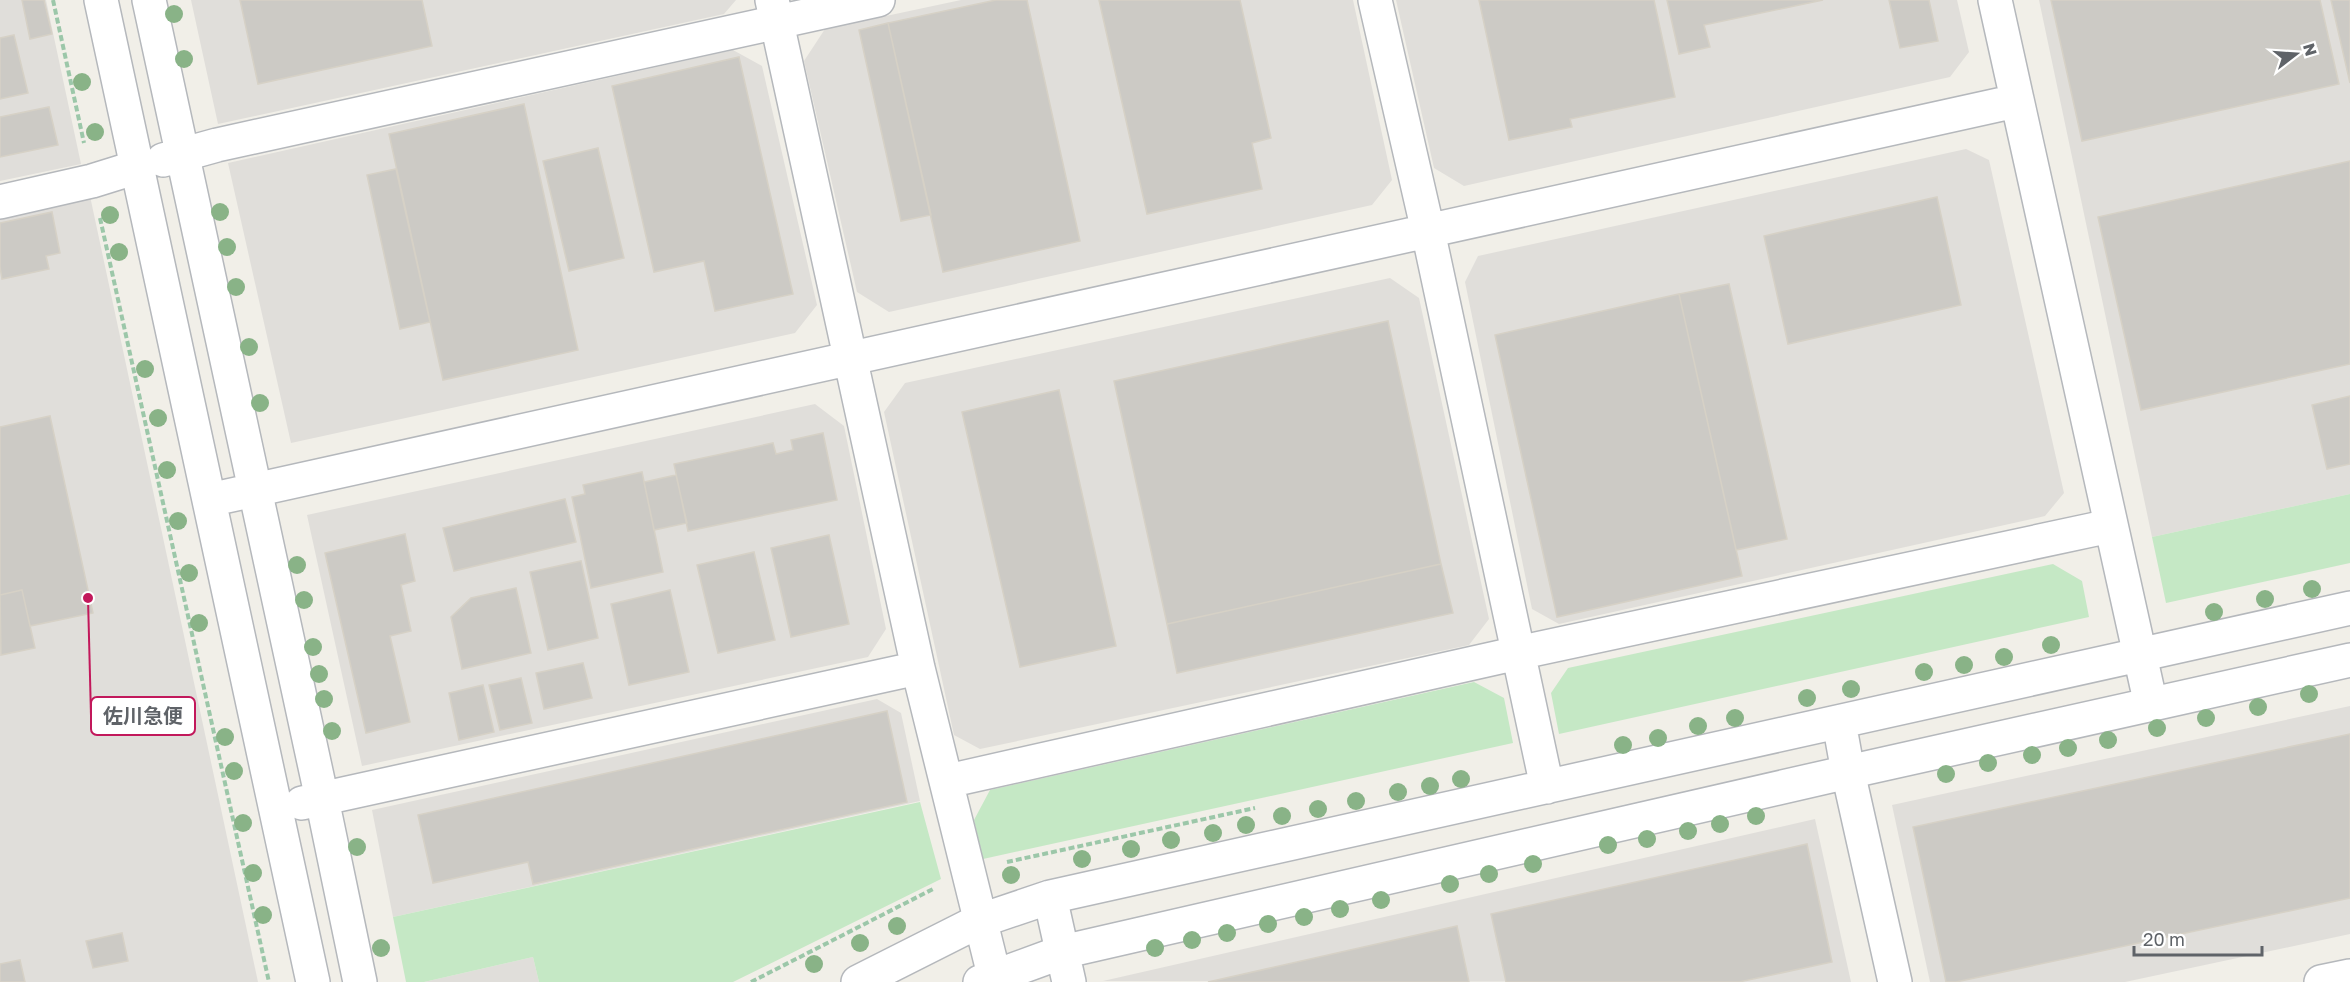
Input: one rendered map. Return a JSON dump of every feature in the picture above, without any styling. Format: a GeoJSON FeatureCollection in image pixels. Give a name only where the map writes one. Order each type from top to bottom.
{"type":"FeatureCollection","features":[{"type":"Feature","properties":{"kind":"street"},"geometry":{"type":"LineString","coordinates":[[100,0],[313,982]]}},
{"type":"Feature","properties":{"kind":"street"},"geometry":{"type":"LineString","coordinates":[[149,0],[360,982]]}},
{"type":"Feature","properties":{"kind":"street"},"geometry":{"type":"LineString","coordinates":[[0,202],[92,181],[217,145],[775,11],[878,0]]}},
{"type":"Feature","properties":{"kind":"street"},"geometry":{"type":"LineString","coordinates":[[1375,0],[1428,231],[1547,787]]}},
{"type":"Feature","properties":{"kind":"street"},"geometry":{"type":"LineString","coordinates":[[1995,0],[2151,705]]}},
{"type":"Feature","properties":{"kind":"street"},"geometry":{"type":"LineString","coordinates":[[775,11],[918,668],[948,781],[979,921],[987,979],[1066,967],[1848,772],[2350,660]]}},
{"type":"Feature","properties":{"kind":"street"},"geometry":{"type":"LineString","coordinates":[[208,500],[2016,101]]}},
{"type":"Feature","properties":{"kind":"street"},"geometry":{"type":"LineString","coordinates":[[948,781],[1518,653],[2110,526]]}},
{"type":"Feature","properties":{"kind":"street"},"geometry":{"type":"LineString","coordinates":[[858,982],[979,921],[1050,897],[2350,608]]}},
{"type":"Feature","properties":{"kind":"street"},"geometry":{"type":"LineString","coordinates":[[277,808],[918,668]]}},
{"type":"Feature","properties":{"kind":"street"},"geometry":{"type":"LineString","coordinates":[[1839,722],[1895,982]]}},
{"type":"Feature","properties":{"kind":"street"},"geometry":{"type":"LineString","coordinates":[[1050,897],[1066,967]]}},
{"type":"Feature","properties":{"kind":"street"},"geometry":{"type":"LineString","coordinates":[[2320,982],[2350,976]]}},
{"type":"Feature","properties":{"kind":"path"},"geometry":{"type":"LineString","coordinates":[[53,0],[269,982]]}},
{"type":"Feature","properties":{"kind":"path"},"geometry":{"type":"LineString","coordinates":[[751,982],[968,872]]}},
{"type":"Feature","properties":{"kind":"shaded area"},"geometry":{"type":"Polygon","coordinates":[[[0,0],[46,0],[81,164],[0,181],[0,0]]]}},
{"type":"Feature","properties":{"kind":"shaded area"},"geometry":{"type":"Polygon","coordinates":[[[191,0],[736,0],[724,14],[218,124],[191,0]]]}},
{"type":"Feature","properties":{"kind":"shaded area"},"geometry":{"type":"Polygon","coordinates":[[[961,0],[1353,0],[1392,180],[1372,205],[889,312],[857,292],[804,61],[825,29],[961,0]]]}},
{"type":"Feature","properties":{"kind":"shaded area"},"geometry":{"type":"Polygon","coordinates":[[[1396,0],[1957,0],[1969,52],[1950,77],[1464,186],[1434,168],[1396,0]]]}},
{"type":"Feature","properties":{"kind":"shaded area"},"geometry":{"type":"Polygon","coordinates":[[[2039,0],[2350,0],[2350,494],[2152,537],[2039,0]]]}},
{"type":"Feature","properties":{"kind":"shaded area"},"geometry":{"type":"Polygon","coordinates":[[[733,50],[762,66],[817,305],[795,333],[291,443],[228,163],[733,50]]]}},
{"type":"Feature","properties":{"kind":"shaded area"},"geometry":{"type":"Polygon","coordinates":[[[1966,149],[1989,160],[2064,493],[2045,516],[1559,624],[1532,609],[1465,282],[1478,256],[1966,149]]]}},
{"type":"Feature","properties":{"kind":"shaded area"},"geometry":{"type":"Polygon","coordinates":[[[90,196],[258,982],[0,982],[0,215],[90,196]]]}},
{"type":"Feature","properties":{"kind":"shaded area"},"geometry":{"type":"Polygon","coordinates":[[[1390,278],[1419,298],[1489,619],[1469,645],[980,749],[954,735],[884,412],[905,383],[1390,278]]]}},
{"type":"Feature","properties":{"kind":"shaded area"},"geometry":{"type":"Polygon","coordinates":[[[815,404],[844,426],[886,629],[868,657],[362,766],[307,515],[815,404]]]}},
{"type":"Feature","properties":{"kind":"shaded area"},"geometry":{"type":"Polygon","coordinates":[[[877,699],[901,713],[920,801],[393,917],[372,810],[877,699]]]}},
{"type":"Feature","properties":{"kind":"shaded area"},"geometry":{"type":"Polygon","coordinates":[[[2350,706],[2350,934],[2125,982],[1930,982],[1892,805],[2350,706]]]}},
{"type":"Feature","properties":{"kind":"shaded area"},"geometry":{"type":"Polygon","coordinates":[[[1815,819],[1851,982],[1103,981],[1815,819]]]}},
{"type":"Feature","properties":{"kind":"shaded area"},"geometry":{"type":"Polygon","coordinates":[[[533,957],[539,982],[424,982],[533,957]]]}},
{"type":"Feature","properties":{"kind":"green space"},"geometry":{"type":"Polygon","coordinates":[[[2350,494],[2350,563],[2166,603],[2152,537],[2350,494]]]}},
{"type":"Feature","properties":{"kind":"green space"},"geometry":{"type":"Polygon","coordinates":[[[2053,564],[2082,581],[2089,617],[1559,734],[1551,693],[1568,668],[2053,564]]]}},
{"type":"Feature","properties":{"kind":"green space"},"geometry":{"type":"Polygon","coordinates":[[[1474,682],[1504,698],[1513,743],[983,859],[974,820],[990,790],[1474,682]]]}},
{"type":"Feature","properties":{"kind":"green space"},"geometry":{"type":"Polygon","coordinates":[[[920,802],[941,879],[733,982],[539,982],[533,957],[424,982],[406,982],[393,917],[920,802]]]}},
{"type":"Feature","properties":{"kind":"building"},"geometry":{"type":"Polygon","coordinates":[[[22,0],[44,0],[52,34],[30,39],[22,0]]]}},
{"type":"Feature","properties":{"kind":"building"},"geometry":{"type":"Polygon","coordinates":[[[240,0],[422,0],[432,46],[258,84],[240,0]]]}},
{"type":"Feature","properties":{"kind":"building"},"geometry":{"type":"Polygon","coordinates":[[[996,0],[1027,0],[1080,241],[943,272],[888,23],[996,0]]]}},
{"type":"Feature","properties":{"kind":"building"},"geometry":{"type":"Polygon","coordinates":[[[1099,0],[1240,0],[1271,138],[1252,143],[1262,189],[1147,214],[1099,0]]]}},
{"type":"Feature","properties":{"kind":"building"},"geometry":{"type":"Polygon","coordinates":[[[1479,0],[1654,0],[1675,97],[1570,119],[1572,127],[1509,140],[1479,0]]]}},
{"type":"Feature","properties":{"kind":"building"},"geometry":{"type":"Polygon","coordinates":[[[1667,0],[1823,0],[1704,25],[1710,47],[1679,54],[1667,0]]]}},
{"type":"Feature","properties":{"kind":"building"},"geometry":{"type":"Polygon","coordinates":[[[1889,0],[1929,0],[1938,41],[1900,48],[1889,0]]]}},
{"type":"Feature","properties":{"kind":"building"},"geometry":{"type":"Polygon","coordinates":[[[2051,0],[2320,0],[2339,84],[2082,141],[2051,0]]]}},
{"type":"Feature","properties":{"kind":"building"},"geometry":{"type":"Polygon","coordinates":[[[2331,0],[2350,0],[2350,83],[2331,0]]]}},
{"type":"Feature","properties":{"kind":"building"},"geometry":{"type":"Polygon","coordinates":[[[888,23],[931,215],[901,221],[859,30],[888,23]]]}},
{"type":"Feature","properties":{"kind":"building"},"geometry":{"type":"Polygon","coordinates":[[[14,35],[28,93],[0,99],[0,38],[14,35]]]}},
{"type":"Feature","properties":{"kind":"building"},"geometry":{"type":"Polygon","coordinates":[[[739,57],[793,294],[715,311],[704,261],[654,272],[612,86],[739,57]]]}},
{"type":"Feature","properties":{"kind":"building"},"geometry":{"type":"Polygon","coordinates":[[[524,104],[578,350],[443,380],[389,134],[524,104]]]}},
{"type":"Feature","properties":{"kind":"building"},"geometry":{"type":"Polygon","coordinates":[[[49,107],[58,145],[0,157],[0,117],[49,107]]]}},
{"type":"Feature","properties":{"kind":"building"},"geometry":{"type":"Polygon","coordinates":[[[598,148],[624,258],[569,271],[543,161],[598,148]]]}},
{"type":"Feature","properties":{"kind":"building"},"geometry":{"type":"Polygon","coordinates":[[[2350,161],[2350,364],[2141,410],[2098,217],[2350,161]]]}},
{"type":"Feature","properties":{"kind":"building"},"geometry":{"type":"Polygon","coordinates":[[[396,169],[430,322],[400,329],[367,175],[396,169]]]}},
{"type":"Feature","properties":{"kind":"building"},"geometry":{"type":"Polygon","coordinates":[[[1937,197],[1961,305],[1788,344],[1764,236],[1937,197]]]}},
{"type":"Feature","properties":{"kind":"building"},"geometry":{"type":"Polygon","coordinates":[[[52,212],[60,253],[46,256],[49,269],[2,279],[0,223],[52,212]]]}},
{"type":"Feature","properties":{"kind":"building"},"geometry":{"type":"Polygon","coordinates":[[[1729,284],[1787,539],[1736,550],[1679,294],[1729,284]]]}},
{"type":"Feature","properties":{"kind":"building"},"geometry":{"type":"Polygon","coordinates":[[[1679,294],[1742,576],[1557,617],[1495,335],[1679,294]]]}},
{"type":"Feature","properties":{"kind":"building"},"geometry":{"type":"Polygon","coordinates":[[[1388,321],[1441,564],[1167,624],[1114,381],[1388,321]]]}},
{"type":"Feature","properties":{"kind":"building"},"geometry":{"type":"Polygon","coordinates":[[[1059,390],[1116,646],[1020,667],[962,412],[1059,390]]]}},
{"type":"Feature","properties":{"kind":"building"},"geometry":{"type":"Polygon","coordinates":[[[2350,396],[2350,464],[2327,469],[2312,405],[2350,396]]]}},
{"type":"Feature","properties":{"kind":"building"},"geometry":{"type":"Polygon","coordinates":[[[50,416],[93,613],[30,626],[22,590],[0,595],[0,427],[50,416]]]}},
{"type":"Feature","properties":{"kind":"building"},"geometry":{"type":"Polygon","coordinates":[[[823,433],[837,500],[688,531],[674,464],[773,443],[776,454],[793,450],[791,440],[823,433]]]}},
{"type":"Feature","properties":{"kind":"building"},"geometry":{"type":"Polygon","coordinates":[[[642,472],[663,572],[591,588],[572,497],[585,494],[583,485],[642,472]]]}},
{"type":"Feature","properties":{"kind":"building"},"geometry":{"type":"Polygon","coordinates":[[[676,475],[687,523],[654,530],[644,482],[676,475]]]}},
{"type":"Feature","properties":{"kind":"building"},"geometry":{"type":"Polygon","coordinates":[[[565,499],[576,542],[454,571],[443,528],[565,499]]]}},
{"type":"Feature","properties":{"kind":"building"},"geometry":{"type":"Polygon","coordinates":[[[405,534],[415,581],[401,585],[411,631],[390,636],[410,722],[366,733],[325,553],[405,534]]]}},
{"type":"Feature","properties":{"kind":"building"},"geometry":{"type":"Polygon","coordinates":[[[829,535],[849,624],[791,637],[771,548],[829,535]]]}},
{"type":"Feature","properties":{"kind":"building"},"geometry":{"type":"Polygon","coordinates":[[[754,552],[775,640],[718,653],[697,565],[754,552]]]}},
{"type":"Feature","properties":{"kind":"building"},"geometry":{"type":"Polygon","coordinates":[[[581,561],[598,638],[548,650],[530,572],[581,561]]]}},
{"type":"Feature","properties":{"kind":"building"},"geometry":{"type":"Polygon","coordinates":[[[1441,564],[1453,613],[1177,673],[1167,624],[1441,564]]]}},
{"type":"Feature","properties":{"kind":"building"},"geometry":{"type":"Polygon","coordinates":[[[516,588],[531,653],[462,669],[451,617],[471,598],[516,588]]]}},
{"type":"Feature","properties":{"kind":"building"},"geometry":{"type":"Polygon","coordinates":[[[22,590],[35,648],[1,655],[0,595],[22,590]]]}},
{"type":"Feature","properties":{"kind":"building"},"geometry":{"type":"Polygon","coordinates":[[[670,590],[689,672],[629,685],[611,604],[670,590]]]}},
{"type":"Feature","properties":{"kind":"building"},"geometry":{"type":"Polygon","coordinates":[[[583,663],[592,698],[544,709],[536,673],[583,663]]]}},
{"type":"Feature","properties":{"kind":"building"},"geometry":{"type":"Polygon","coordinates":[[[521,678],[532,723],[500,730],[489,685],[521,678]]]}},
{"type":"Feature","properties":{"kind":"building"},"geometry":{"type":"Polygon","coordinates":[[[483,685],[494,732],[459,740],[449,693],[483,685]]]}},
{"type":"Feature","properties":{"kind":"building"},"geometry":{"type":"Polygon","coordinates":[[[887,711],[907,802],[533,884],[528,862],[433,883],[418,815],[887,711]]]}},
{"type":"Feature","properties":{"kind":"building"},"geometry":{"type":"Polygon","coordinates":[[[2350,734],[2350,898],[1956,982],[1946,982],[1913,827],[2350,734]]]}},
{"type":"Feature","properties":{"kind":"building"},"geometry":{"type":"Polygon","coordinates":[[[1807,844],[1832,962],[1739,982],[1506,982],[1491,914],[1807,844]]]}},
{"type":"Feature","properties":{"kind":"building"},"geometry":{"type":"Polygon","coordinates":[[[1457,926],[1469,982],[1208,982],[1457,926]]]}},
{"type":"Feature","properties":{"kind":"building"},"geometry":{"type":"Polygon","coordinates":[[[122,933],[128,961],[93,968],[86,941],[122,933]]]}},
{"type":"Feature","properties":{"kind":"building"},"geometry":{"type":"Polygon","coordinates":[[[20,960],[25,982],[0,982],[0,964],[20,960]]]}},
{"type":"Feature","properties":{"kind":"place","name":"佐川急便"},"geometry":{"type":"Point","coordinates":[88,598]}}]}
